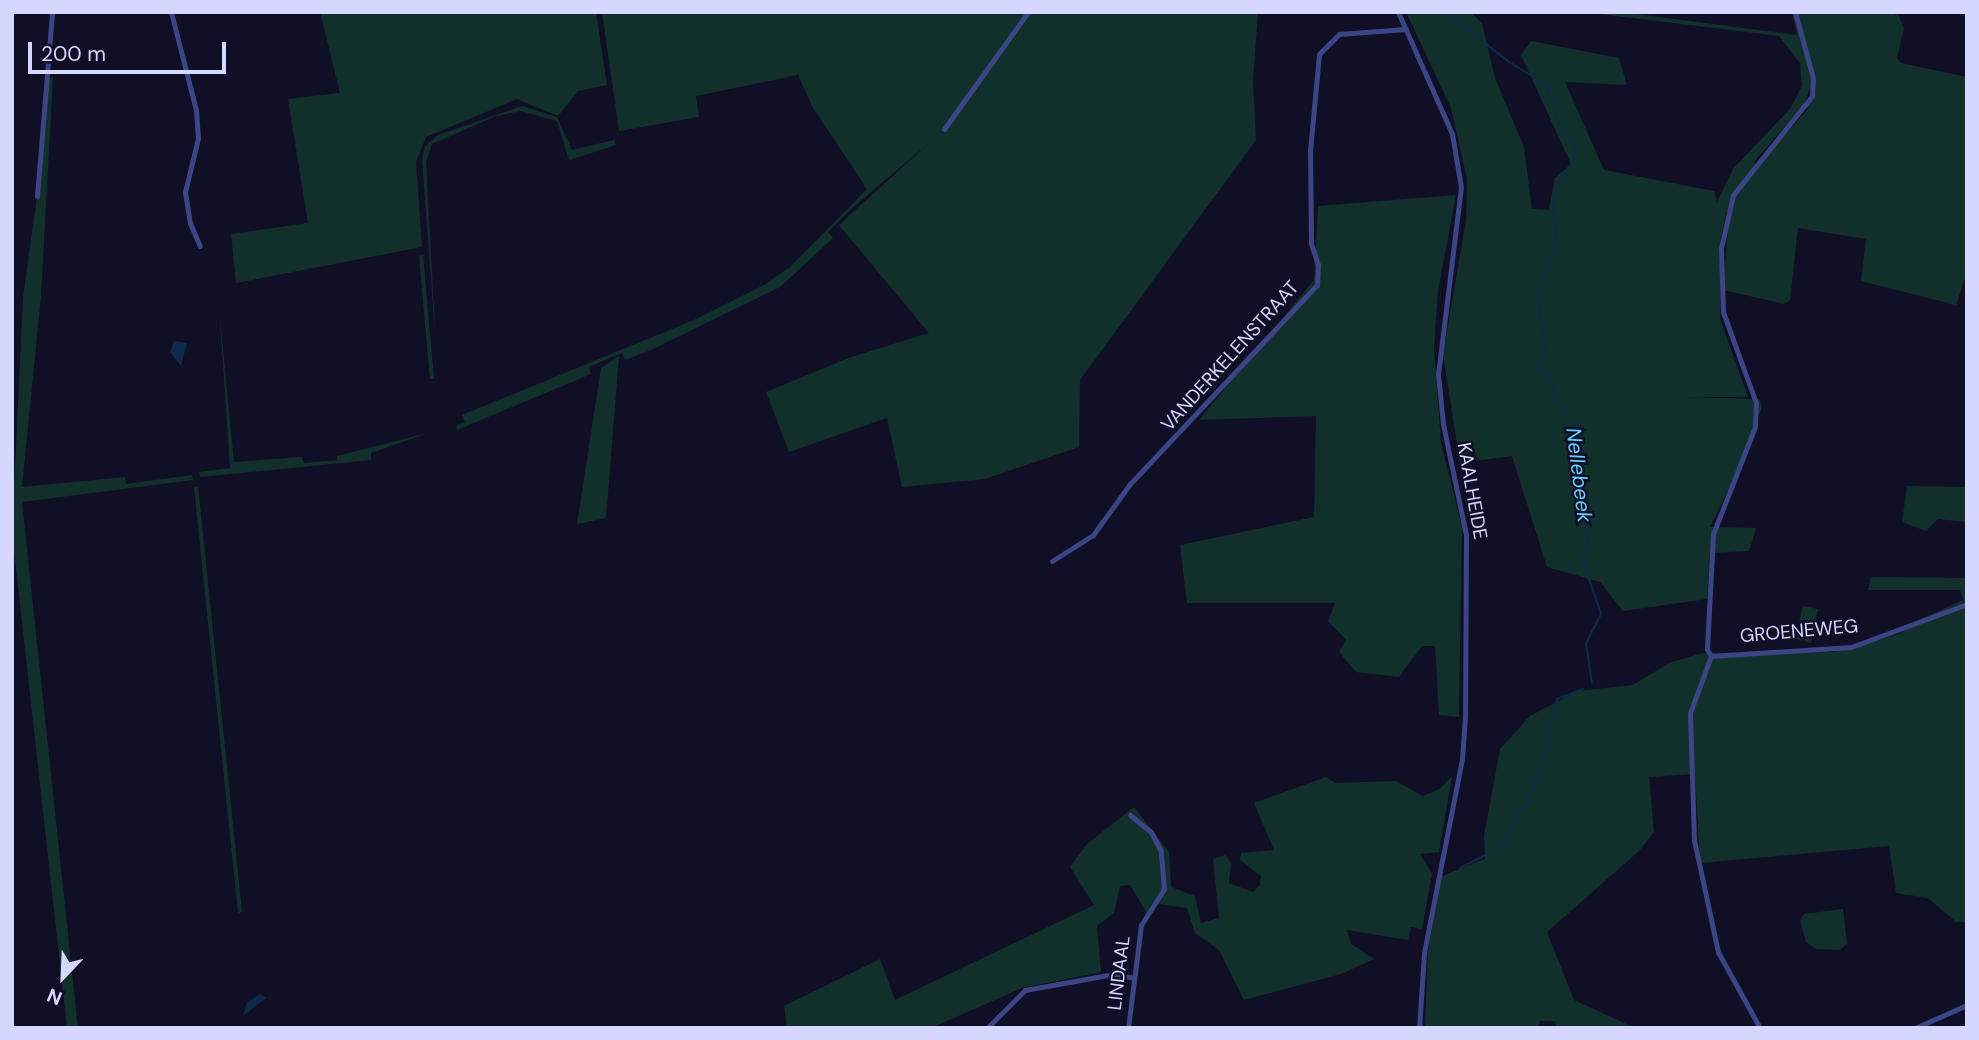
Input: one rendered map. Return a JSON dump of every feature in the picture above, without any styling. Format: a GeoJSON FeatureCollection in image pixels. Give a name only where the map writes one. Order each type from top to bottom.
{"type":"FeatureCollection","features":[{"type":"Feature","properties":{"kind":"street"},"geometry":{"type":"LineString","coordinates":[[37,196],[52,12]]}},
{"type":"Feature","properties":{"kind":"street"},"geometry":{"type":"LineString","coordinates":[[171,12],[196,110],[198,138],[185,192],[190,223],[200,246]]}},
{"type":"Feature","properties":{"kind":"street"},"geometry":{"type":"LineString","coordinates":[[944,129],[1028,12]]}},
{"type":"Feature","properties":{"kind":"street","name":"KAALHEIDE"},"geometry":{"type":"LineString","coordinates":[[1398,12],[1459,160],[1461,212],[1438,374],[1443,424],[1463,506],[1467,568],[1462,759],[1424,953],[1419,1028]]}},
{"type":"Feature","properties":{"kind":"street"},"geometry":{"type":"LineString","coordinates":[[1760,1028],[1718,951],[1694,840],[1690,713],[1710,656],[1707,649],[1713,534],[1755,426],[1756,403],[1723,312],[1722,238],[1733,195],[1812,96],[1813,78],[1795,12]]}},
{"type":"Feature","properties":{"kind":"street","name":"VANDERKELENSTRAAT"},"geometry":{"type":"LineString","coordinates":[[1052,561],[1093,536],[1129,485],[1317,285],[1318,265],[1311,243],[1310,150],[1319,54],[1339,34],[1406,29]]}},
{"type":"Feature","properties":{"kind":"street","name":"GROENEWEG"},"geometry":{"type":"LineString","coordinates":[[1710,656],[1851,647],[1967,604]]}},
{"type":"Feature","properties":{"kind":"street","name":"LINDAAL"},"geometry":{"type":"LineString","coordinates":[[1128,1028],[1141,925],[1164,889],[1161,850],[1151,832],[1130,815]]}},
{"type":"Feature","properties":{"kind":"street"},"geometry":{"type":"LineString","coordinates":[[987,1028],[1025,990],[1114,974],[1134,978]]}},
{"type":"Feature","properties":{"kind":"street"},"geometry":{"type":"LineString","coordinates":[[1915,1028],[1967,1005]]}},
{"type":"Feature","properties":{"kind":"green space"},"geometry":{"type":"Polygon","coordinates":[[[320,12],[596,12],[607,85],[578,91],[558,116],[517,99],[426,137],[416,162],[422,247],[236,283],[231,234],[308,223],[288,99],[340,93],[320,12]]]}},
{"type":"Feature","properties":{"kind":"green space"},"geometry":{"type":"Polygon","coordinates":[[[602,12],[1258,12],[1253,81],[1256,140],[1080,380],[1079,447],[985,479],[902,487],[887,418],[789,452],[766,392],[851,357],[929,333],[839,225],[930,142],[849,211],[828,232],[833,238],[780,287],[651,350],[625,360],[622,353],[589,367],[591,374],[457,430],[456,426],[465,422],[462,415],[694,320],[764,285],[790,267],[867,189],[813,108],[798,75],[696,96],[699,117],[619,131],[602,12]]]}},
{"type":"Feature","properties":{"kind":"green space"},"geometry":{"type":"Polygon","coordinates":[[[1406,12],[1471,12],[1482,24],[1495,78],[1524,147],[1532,209],[1549,210],[1555,178],[1571,164],[1521,55],[1531,41],[1619,58],[1627,85],[1565,82],[1604,170],[1714,191],[1717,202],[1733,169],[1790,109],[1802,86],[1800,63],[1779,36],[1584,12],[1621,12],[1797,35],[1792,12],[1888,12],[1899,16],[1904,28],[1897,58],[1901,63],[1967,77],[1967,272],[1956,305],[1861,281],[1866,239],[1798,228],[1790,300],[1784,304],[1723,290],[1729,214],[1726,211],[1720,245],[1720,319],[1748,397],[1683,397],[1759,399],[1762,407],[1742,462],[1710,527],[1756,528],[1749,551],[1710,553],[1707,599],[1623,611],[1600,582],[1547,567],[1512,456],[1460,463],[1443,354],[1466,221],[1467,179],[1451,108],[1406,12]],[[1815,76],[1804,104],[1754,162],[1757,166],[1807,110],[1815,76]]]}},
{"type":"Feature","properties":{"kind":"green space"},"geometry":{"type":"Polygon","coordinates":[[[46,77],[53,77],[41,296],[22,487],[125,477],[126,484],[192,475],[193,480],[22,502],[78,1028],[67,1028],[12,532],[23,298],[37,196],[46,77]]]}},
{"type":"Feature","properties":{"kind":"green space"},"geometry":{"type":"Polygon","coordinates":[[[522,106],[557,117],[572,150],[614,140],[616,145],[569,160],[557,121],[521,111],[496,116],[432,144],[426,162],[436,345],[422,160],[425,146],[438,135],[522,106]]]}},
{"type":"Feature","properties":{"kind":"green space"},"geometry":{"type":"Polygon","coordinates":[[[1456,195],[1438,291],[1434,348],[1441,443],[1462,527],[1459,717],[1439,715],[1435,646],[1422,646],[1399,677],[1356,672],[1339,652],[1346,640],[1328,621],[1335,603],[1187,603],[1180,545],[1314,517],[1316,416],[1199,420],[1314,280],[1318,206],[1456,195]]]}},
{"type":"Feature","properties":{"kind":"green space"},"geometry":{"type":"Polygon","coordinates":[[[423,255],[434,379],[430,379],[419,256],[423,255]]]}},
{"type":"Feature","properties":{"kind":"green space"},"geometry":{"type":"Polygon","coordinates":[[[219,308],[234,462],[302,457],[304,463],[337,460],[337,456],[428,433],[371,453],[371,460],[200,477],[199,472],[230,468],[219,308]]]}},
{"type":"Feature","properties":{"kind":"green space"},"geometry":{"type":"Polygon","coordinates":[[[619,356],[606,518],[577,524],[601,368],[619,356]]]}},
{"type":"Feature","properties":{"kind":"green space"},"geometry":{"type":"Polygon","coordinates":[[[198,486],[242,912],[238,913],[194,487],[198,486]]]}},
{"type":"Feature","properties":{"kind":"green space"},"geometry":{"type":"Polygon","coordinates":[[[1907,486],[1967,487],[1967,522],[1938,519],[1926,531],[1902,522],[1907,486]]]}},
{"type":"Feature","properties":{"kind":"green space"},"geometry":{"type":"Polygon","coordinates":[[[1871,577],[1967,578],[1967,922],[1956,922],[1928,898],[1896,893],[1889,846],[1700,863],[1695,774],[1649,777],[1654,832],[1639,851],[1547,932],[1574,1000],[1635,1028],[1557,1028],[1554,1021],[1540,1021],[1538,1028],[1425,1028],[1428,950],[1442,876],[1485,859],[1484,836],[1500,749],[1530,716],[1577,691],[1633,685],[1669,663],[1703,653],[1833,652],[1900,634],[1921,619],[1963,600],[1960,590],[1868,590],[1871,577]]]}},
{"type":"Feature","properties":{"kind":"green space"},"geometry":{"type":"Polygon","coordinates":[[[1803,606],[1818,609],[1811,643],[1795,639],[1803,606]]]}},
{"type":"Feature","properties":{"kind":"green space"},"geometry":{"type":"Polygon","coordinates":[[[1452,776],[1439,852],[1420,854],[1432,874],[1422,929],[1411,927],[1408,940],[1347,930],[1351,944],[1374,959],[1341,974],[1244,1000],[1219,950],[1195,933],[1187,908],[1152,903],[1147,913],[1130,885],[1120,886],[1114,913],[1097,926],[1101,972],[1022,988],[931,1028],[787,1028],[784,1006],[880,959],[895,1000],[1094,905],[1070,867],[1087,844],[1134,807],[1169,852],[1171,887],[1195,896],[1201,923],[1219,918],[1213,859],[1225,855],[1231,863],[1229,883],[1253,892],[1260,885],[1261,876],[1240,860],[1241,853],[1274,850],[1254,803],[1326,777],[1335,783],[1396,781],[1423,796],[1440,789],[1452,776]]]}},
{"type":"Feature","properties":{"kind":"green space"},"geometry":{"type":"Polygon","coordinates":[[[1843,909],[1847,943],[1840,950],[1816,949],[1806,942],[1800,920],[1804,914],[1843,909]]]}},
{"type":"Feature","properties":{"kind":"water"},"geometry":{"type":"Polygon","coordinates":[[[174,341],[187,343],[181,366],[170,352],[174,341]]]}},
{"type":"Feature","properties":{"kind":"water"},"geometry":{"type":"Polygon","coordinates":[[[260,994],[266,998],[243,1016],[247,1003],[260,994]]]}},
{"type":"Feature","properties":{"kind":"waterway","name":"Nellebeek"},"geometry":{"type":"LineString","coordinates":[[1445,12],[1509,62],[1547,85],[1550,98],[1558,104],[1557,120],[1575,148],[1572,166],[1562,177],[1553,203],[1557,239],[1537,295],[1545,347],[1537,369],[1551,375],[1555,397],[1578,426],[1577,489],[1589,544],[1582,559],[1601,614],[1586,643],[1592,683]]}},
{"type":"Feature","properties":{"kind":"waterway","name":"Nellebeek"},"geometry":{"type":"LineString","coordinates":[[1460,868],[1506,845],[1506,832],[1528,801],[1540,770],[1557,699],[1583,689]]}}]}
